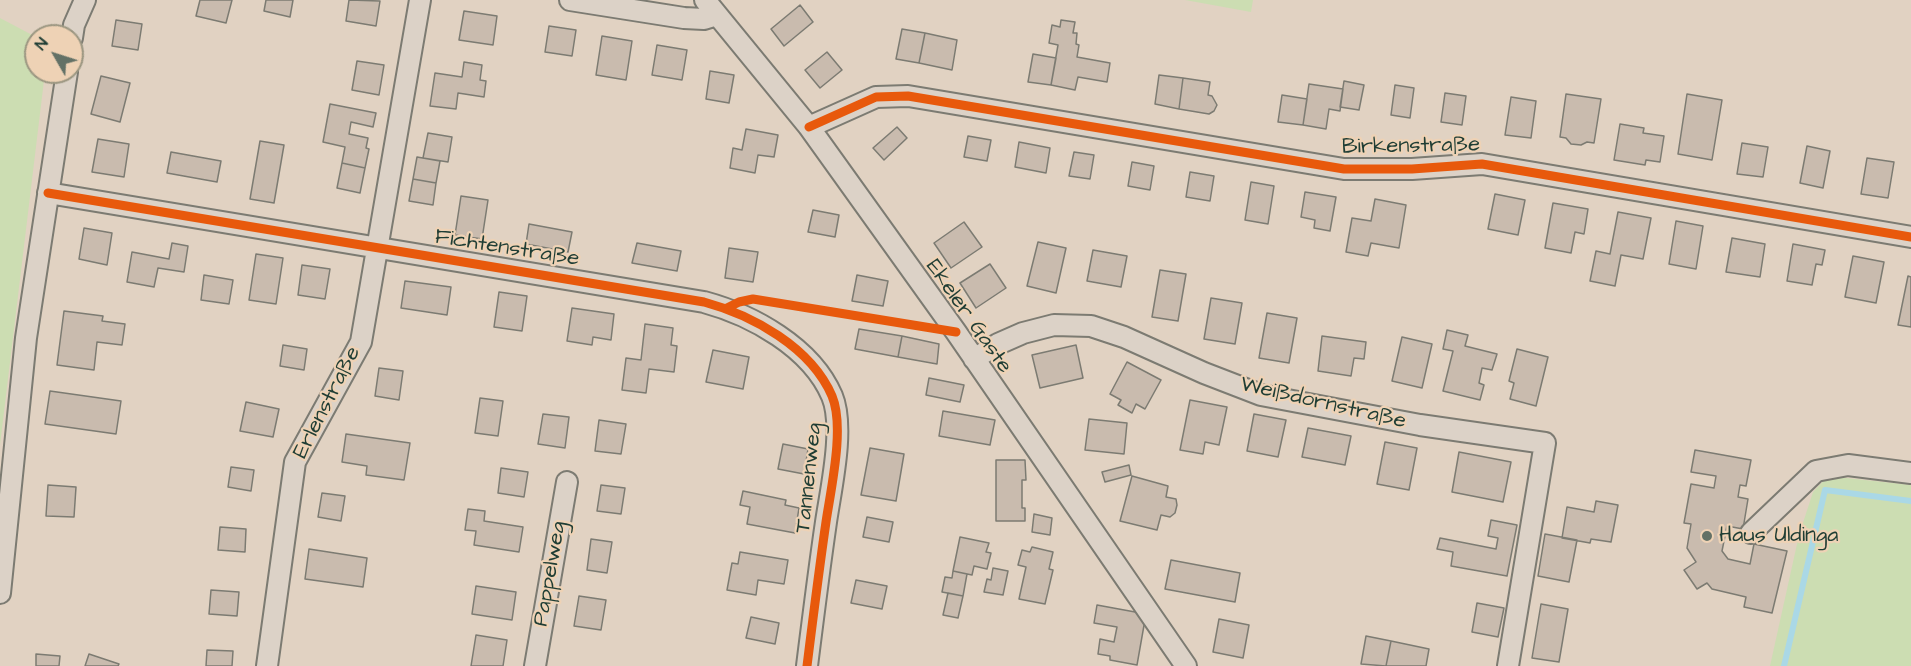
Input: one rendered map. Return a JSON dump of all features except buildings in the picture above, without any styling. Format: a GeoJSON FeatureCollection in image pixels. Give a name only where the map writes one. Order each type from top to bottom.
{"type":"FeatureCollection","features":[{"type":"Feature","properties":{"kind":"street"},"geometry":{"type":"LineString","coordinates":[[74,24],[85,0]]}},
{"type":"Feature","properties":{"kind":"street","name":"Erlenstraße"},"geometry":{"type":"LineString","coordinates":[[267,666],[295,462],[361,342],[420,0]]}},
{"type":"Feature","properties":{"kind":"street"},"geometry":{"type":"LineString","coordinates":[[570,0],[684,18],[704,19],[711,8]]}},
{"type":"Feature","properties":{"kind":"street","name":"Ekeler Gaste"},"geometry":{"type":"LineString","coordinates":[[711,8],[809,127],[974,359],[1186,666]]}},
{"type":"Feature","properties":{"kind":"street"},"geometry":{"type":"LineString","coordinates":[[0,593],[27,338],[65,84]]}},
{"type":"Feature","properties":{"kind":"street","name":"Birkenstraße"},"geometry":{"type":"LineString","coordinates":[[809,127],[876,97],[908,96],[1344,169],[1412,169],[1482,164],[1911,237]]}},
{"type":"Feature","properties":{"kind":"street","name":"Fichtenstraße"},"geometry":{"type":"LineString","coordinates":[[48,193],[704,302],[727,308]]}},
{"type":"Feature","properties":{"kind":"street","name":"Tannenweg"},"geometry":{"type":"LineString","coordinates":[[727,308],[785,341],[806,359],[823,380],[832,397],[838,417],[807,666]]}},
{"type":"Feature","properties":{"kind":"street","name":"Weißdornstraße"},"geometry":{"type":"LineString","coordinates":[[974,359],[998,344],[1023,333],[1054,325],[1091,326],[1124,337],[1203,373],[1261,395],[1420,425],[1545,443],[1508,666]]}},
{"type":"Feature","properties":{"kind":"street"},"geometry":{"type":"LineString","coordinates":[[1751,533],[1816,471],[1848,465],[1911,472]]}},
{"type":"Feature","properties":{"kind":"street","name":"Pappelweg"},"geometry":{"type":"LineString","coordinates":[[535,666],[567,482]]}},
{"type":"Feature","properties":{"kind":"green space"},"geometry":{"type":"Polygon","coordinates":[[[1185,0],[1253,0],[1251,12],[1185,0]]]}},
{"type":"Feature","properties":{"kind":"green space"},"geometry":{"type":"Polygon","coordinates":[[[0,18],[24,31],[24,84],[44,84],[0,445],[0,18]]]}},
{"type":"Feature","properties":{"kind":"green space"},"geometry":{"type":"Polygon","coordinates":[[[1828,476],[1911,485],[1911,666],[1770,666],[1799,535],[1813,492],[1828,476]]]}},
{"type":"Feature","properties":{"kind":"waterway"},"geometry":{"type":"LineString","coordinates":[[1784,666],[1825,490],[1911,501]]}},
{"type":"Feature","properties":{"kind":"cycle path"},"geometry":{"type":"LineString","coordinates":[[809,127],[876,97],[908,96],[1344,169],[1412,169],[1482,164],[1911,237]]}},
{"type":"Feature","properties":{"kind":"cycle path"},"geometry":{"type":"LineString","coordinates":[[48,193],[704,302],[741,315],[778,336],[810,362],[832,396],[836,409],[836,458],[807,666]]}},
{"type":"Feature","properties":{"kind":"cycle path"},"geometry":{"type":"LineString","coordinates":[[727,308],[753,299],[956,332]]}},
{"type":"Feature","properties":{"kind":"place","name":"Haus Uldinga"},"geometry":{"type":"Point","coordinates":[1707,536]}}]}
